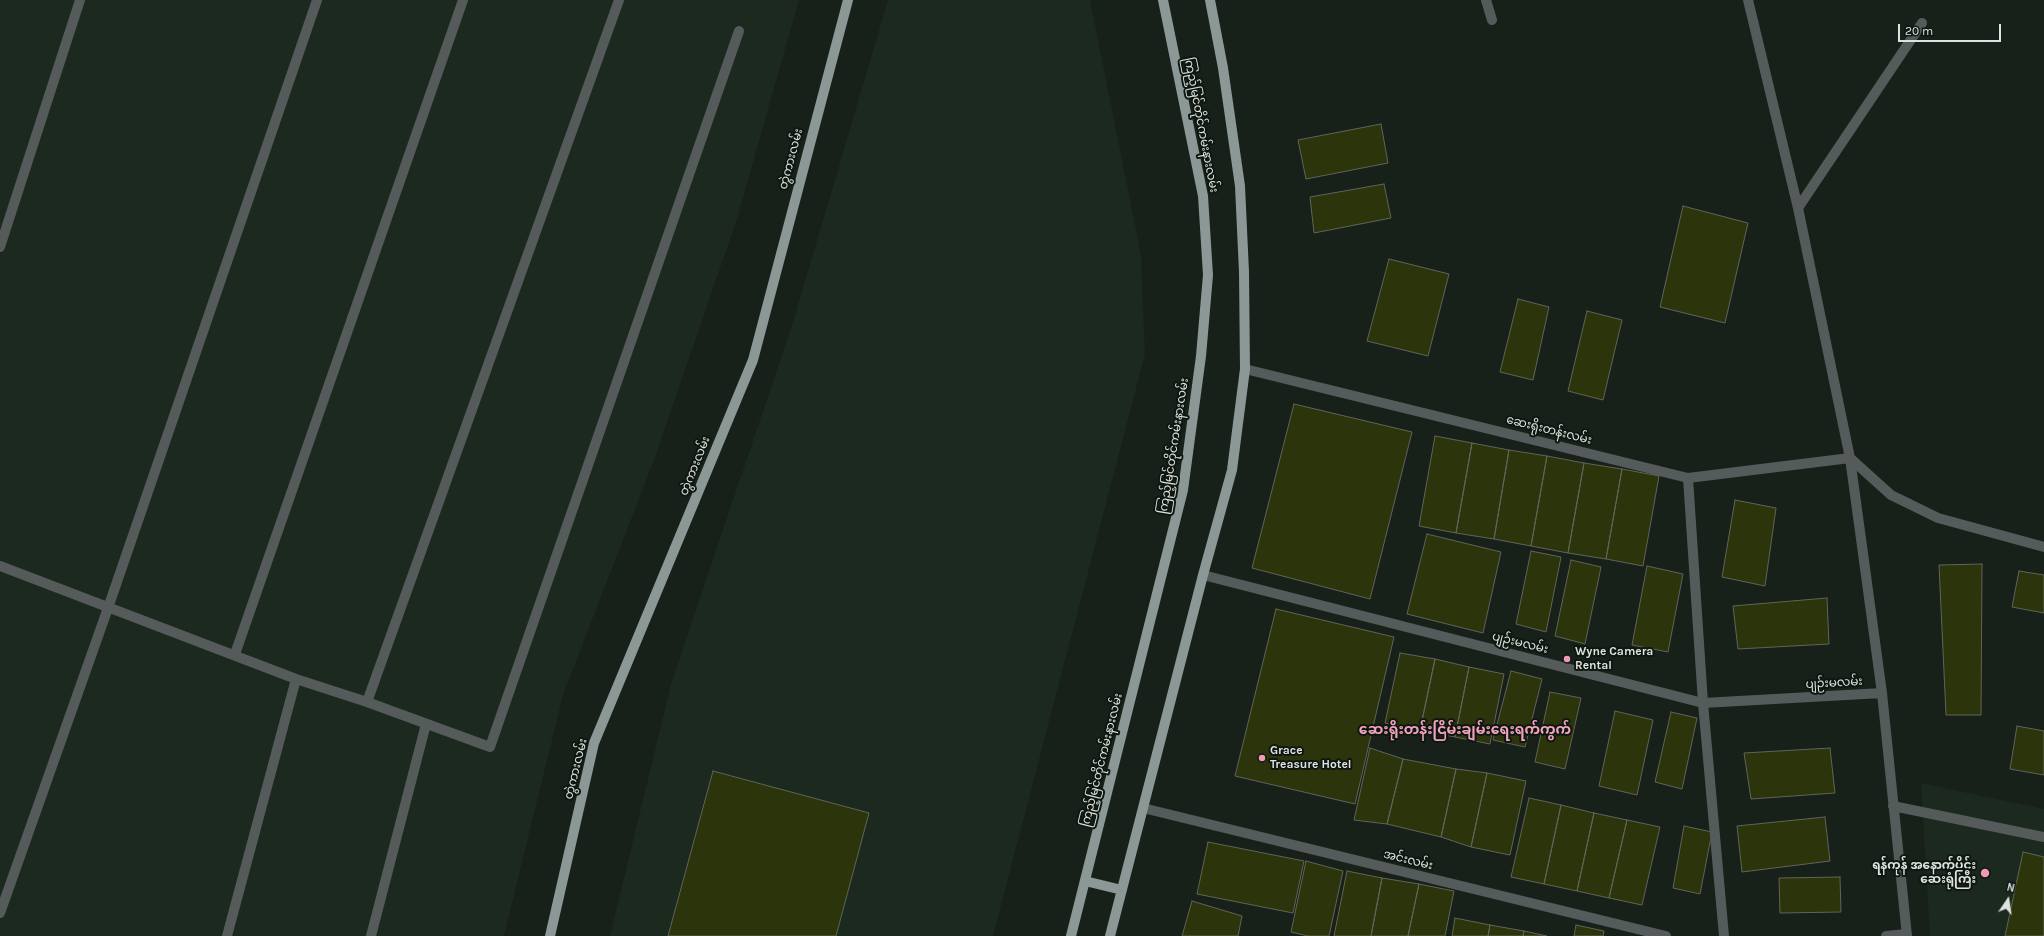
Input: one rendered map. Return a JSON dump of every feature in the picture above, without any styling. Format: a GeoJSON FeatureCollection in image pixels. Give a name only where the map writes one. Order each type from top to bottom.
{"type":"FeatureCollection","features":[{"type":"Feature","properties":{"kind":"main road","name":"တွဲကားလမ်း"},"geometry":{"type":"LineString","coordinates":[[550,936],[594,743],[753,360],[848,0]]}},
{"type":"Feature","properties":{"kind":"main road","name":"ကြည့်မြင်တိုင်ကမ်းနားလမ်း"},"geometry":{"type":"LineString","coordinates":[[1071,936],[1183,490],[1202,348],[1208,275],[1203,196],[1162,0]]}},
{"type":"Feature","properties":{"kind":"main road"},"geometry":{"type":"LineString","coordinates":[[1110,936],[1202,575],[1232,470],[1245,369],[1244,272],[1240,186],[1223,68],[1210,0]]}},
{"type":"Feature","properties":{"kind":"main road"},"geometry":{"type":"LineString","coordinates":[[1084,881],[1122,890]]}},
{"type":"Feature","properties":{"kind":"street"},"geometry":{"type":"LineString","coordinates":[[0,247],[80,0]]}},
{"type":"Feature","properties":{"kind":"street"},"geometry":{"type":"LineString","coordinates":[[0,913],[108,608],[317,0]]}},
{"type":"Feature","properties":{"kind":"street"},"geometry":{"type":"LineString","coordinates":[[235,654],[463,0]]}},
{"type":"Feature","properties":{"kind":"street"},"geometry":{"type":"LineString","coordinates":[[367,702],[619,0]]}},
{"type":"Feature","properties":{"kind":"street"},"geometry":{"type":"LineString","coordinates":[[1486,0],[1492,20]]}},
{"type":"Feature","properties":{"kind":"street"},"geometry":{"type":"LineString","coordinates":[[1748,0],[1798,208],[1800,228],[1826,340],[1850,458],[1882,693],[1907,935],[1886,936]]}},
{"type":"Feature","properties":{"kind":"street"},"geometry":{"type":"LineString","coordinates":[[1798,208],[1922,23]]}},
{"type":"Feature","properties":{"kind":"street"},"geometry":{"type":"LineString","coordinates":[[0,566],[108,608],[235,654],[296,679],[367,702],[490,747],[739,30]]}},
{"type":"Feature","properties":{"kind":"street","name":"ဆေးရိုးတန်းလမ်း"},"geometry":{"type":"LineString","coordinates":[[1245,369],[1688,478],[1850,458]]}},
{"type":"Feature","properties":{"kind":"street"},"geometry":{"type":"LineString","coordinates":[[1850,458],[1890,495],[1938,518],[2044,547]]}},
{"type":"Feature","properties":{"kind":"street"},"geometry":{"type":"LineString","coordinates":[[1688,478],[1703,702],[1724,936]]}},
{"type":"Feature","properties":{"kind":"street","name":"ပျဉ်းမလမ်း"},"geometry":{"type":"LineString","coordinates":[[1202,575],[1703,702],[1882,693]]}},
{"type":"Feature","properties":{"kind":"street"},"geometry":{"type":"LineString","coordinates":[[227,936],[296,679]]}},
{"type":"Feature","properties":{"kind":"street"},"geometry":{"type":"LineString","coordinates":[[371,936],[426,724]]}},
{"type":"Feature","properties":{"kind":"street"},"geometry":{"type":"LineString","coordinates":[[1893,806],[2044,837]]}},
{"type":"Feature","properties":{"kind":"street","name":"အင်းလမ်း"},"geometry":{"type":"LineString","coordinates":[[1143,808],[1666,936]]}},
{"type":"Feature","properties":{"kind":"shaded area"},"geometry":{"type":"Polygon","coordinates":[[[0,0],[799,0],[737,219],[654,460],[563,695],[504,936],[0,936],[0,0]]]}},
{"type":"Feature","properties":{"kind":"shaded area"},"geometry":{"type":"Polygon","coordinates":[[[888,0],[1090,0],[1141,255],[1145,354],[993,936],[610,936],[671,684],[793,322],[888,0]]]}},
{"type":"Feature","properties":{"kind":"shaded area","name":"ရန်ကုန် အနောက်ပိုင်း ဆေးရုံကြီး"},"geometry":{"type":"Polygon","coordinates":[[[1921,783],[2044,809],[2044,936],[1930,936],[1921,783]]]}},
{"type":"Feature","properties":{"kind":"building"},"geometry":{"type":"Polygon","coordinates":[[[1381,124],[1388,163],[1306,179],[1298,140],[1381,124]]]}},
{"type":"Feature","properties":{"kind":"building"},"geometry":{"type":"Polygon","coordinates":[[[1384,184],[1391,218],[1314,233],[1310,197],[1384,184]]]}},
{"type":"Feature","properties":{"kind":"building"},"geometry":{"type":"Polygon","coordinates":[[[1683,206],[1748,223],[1725,323],[1660,307],[1683,206]]]}},
{"type":"Feature","properties":{"kind":"building"},"geometry":{"type":"Polygon","coordinates":[[[1389,259],[1449,274],[1428,356],[1367,341],[1389,259]]]}},
{"type":"Feature","properties":{"kind":"building"},"geometry":{"type":"Polygon","coordinates":[[[1518,299],[1549,307],[1533,380],[1500,372],[1518,299]]]}},
{"type":"Feature","properties":{"kind":"building"},"geometry":{"type":"Polygon","coordinates":[[[1587,311],[1622,320],[1603,400],[1568,391],[1587,311]]]}},
{"type":"Feature","properties":{"kind":"building"},"geometry":{"type":"Polygon","coordinates":[[[1294,404],[1412,432],[1370,599],[1252,568],[1294,404]]]}},
{"type":"Feature","properties":{"kind":"building"},"geometry":{"type":"Polygon","coordinates":[[[1435,436],[1472,443],[1456,533],[1419,526],[1435,436]]]}},
{"type":"Feature","properties":{"kind":"building"},"geometry":{"type":"Polygon","coordinates":[[[1472,443],[1509,450],[1494,539],[1456,533],[1472,443]]]}},
{"type":"Feature","properties":{"kind":"building"},"geometry":{"type":"Polygon","coordinates":[[[1509,450],[1547,456],[1531,546],[1494,539],[1509,450]]]}},
{"type":"Feature","properties":{"kind":"building"},"geometry":{"type":"Polygon","coordinates":[[[1547,456],[1584,463],[1568,553],[1531,546],[1547,456]]]}},
{"type":"Feature","properties":{"kind":"building"},"geometry":{"type":"Polygon","coordinates":[[[1584,463],[1622,469],[1606,559],[1568,553],[1584,463]]]}},
{"type":"Feature","properties":{"kind":"building"},"geometry":{"type":"Polygon","coordinates":[[[1622,469],[1659,476],[1643,566],[1606,559],[1622,469]]]}},
{"type":"Feature","properties":{"kind":"building"},"geometry":{"type":"Polygon","coordinates":[[[1735,500],[1776,508],[1765,586],[1722,577],[1735,500]]]}},
{"type":"Feature","properties":{"kind":"building"},"geometry":{"type":"Polygon","coordinates":[[[1427,534],[1501,552],[1483,633],[1407,614],[1427,534]]]}},
{"type":"Feature","properties":{"kind":"building"},"geometry":{"type":"Polygon","coordinates":[[[1531,551],[1561,557],[1546,632],[1516,624],[1531,551]]]}},
{"type":"Feature","properties":{"kind":"building"},"geometry":{"type":"Polygon","coordinates":[[[1571,560],[1601,567],[1585,644],[1555,636],[1571,560]]]}},
{"type":"Feature","properties":{"kind":"building"},"geometry":{"type":"Polygon","coordinates":[[[1982,564],[1981,715],[1946,715],[1939,565],[1982,564]]]}},
{"type":"Feature","properties":{"kind":"building"},"geometry":{"type":"Polygon","coordinates":[[[1647,566],[1683,574],[1668,652],[1632,645],[1647,566]]]}},
{"type":"Feature","properties":{"kind":"building"},"geometry":{"type":"Polygon","coordinates":[[[2019,571],[2044,575],[2044,613],[2012,607],[2019,571]]]}},
{"type":"Feature","properties":{"kind":"building"},"geometry":{"type":"Polygon","coordinates":[[[1827,598],[1829,644],[1738,649],[1733,606],[1827,598]]]}},
{"type":"Feature","properties":{"kind":"building"},"geometry":{"type":"Polygon","coordinates":[[[1276,609],[1394,637],[1355,804],[1235,776],[1276,609]]]}},
{"type":"Feature","properties":{"kind":"building"},"geometry":{"type":"Polygon","coordinates":[[[1400,653],[1435,659],[1420,730],[1385,723],[1400,653]]]}},
{"type":"Feature","properties":{"kind":"building"},"geometry":{"type":"Polygon","coordinates":[[[1435,659],[1469,667],[1455,737],[1420,730],[1435,659]]]}},
{"type":"Feature","properties":{"kind":"building"},"geometry":{"type":"Polygon","coordinates":[[[1469,667],[1504,674],[1490,744],[1455,737],[1469,667]]]}},
{"type":"Feature","properties":{"kind":"building"},"geometry":{"type":"Polygon","coordinates":[[[1511,671],[1542,679],[1525,747],[1493,740],[1511,671]]]}},
{"type":"Feature","properties":{"kind":"building"},"geometry":{"type":"Polygon","coordinates":[[[1550,692],[1581,698],[1565,769],[1535,762],[1550,692]]]}},
{"type":"Feature","properties":{"kind":"building"},"geometry":{"type":"Polygon","coordinates":[[[1615,711],[1653,720],[1637,795],[1599,786],[1615,711]]]}},
{"type":"Feature","properties":{"kind":"building"},"geometry":{"type":"Polygon","coordinates":[[[1671,712],[1697,718],[1682,789],[1655,782],[1671,712]]]}},
{"type":"Feature","properties":{"kind":"building"},"geometry":{"type":"Polygon","coordinates":[[[2017,726],[2044,731],[2044,775],[2010,769],[2017,726]]]}},
{"type":"Feature","properties":{"kind":"building"},"geometry":{"type":"Polygon","coordinates":[[[1370,748],[1403,759],[1387,824],[1354,820],[1370,748]]]}},
{"type":"Feature","properties":{"kind":"building"},"geometry":{"type":"Polygon","coordinates":[[[1830,748],[1835,793],[1751,799],[1744,753],[1830,748]]]}},
{"type":"Feature","properties":{"kind":"building"},"geometry":{"type":"Polygon","coordinates":[[[1403,759],[1456,769],[1441,837],[1387,824],[1403,759]]]}},
{"type":"Feature","properties":{"kind":"building"},"geometry":{"type":"Polygon","coordinates":[[[1456,769],[1487,773],[1471,847],[1441,837],[1456,769]]]}},
{"type":"Feature","properties":{"kind":"building"},"geometry":{"type":"Polygon","coordinates":[[[713,771],[869,813],[836,936],[668,936],[713,771]]]}},
{"type":"Feature","properties":{"kind":"building"},"geometry":{"type":"Polygon","coordinates":[[[1487,773],[1526,781],[1510,855],[1471,847],[1487,773]]]}},
{"type":"Feature","properties":{"kind":"building"},"geometry":{"type":"Polygon","coordinates":[[[1529,798],[1561,805],[1544,884],[1511,877],[1529,798]]]}},
{"type":"Feature","properties":{"kind":"building"},"geometry":{"type":"Polygon","coordinates":[[[1561,805],[1594,813],[1577,891],[1544,884],[1561,805]]]}},
{"type":"Feature","properties":{"kind":"building"},"geometry":{"type":"Polygon","coordinates":[[[1594,813],[1627,820],[1609,898],[1577,891],[1594,813]]]}},
{"type":"Feature","properties":{"kind":"building"},"geometry":{"type":"Polygon","coordinates":[[[1825,817],[1830,861],[1742,872],[1737,826],[1825,817]]]}},
{"type":"Feature","properties":{"kind":"building"},"geometry":{"type":"Polygon","coordinates":[[[1627,820],[1660,827],[1642,905],[1609,898],[1627,820]]]}},
{"type":"Feature","properties":{"kind":"building"},"geometry":{"type":"Polygon","coordinates":[[[1684,826],[1712,832],[1700,894],[1673,888],[1684,826]]]}},
{"type":"Feature","properties":{"kind":"building"},"geometry":{"type":"Polygon","coordinates":[[[1208,842],[1304,861],[1293,913],[1197,894],[1208,842]]]}},
{"type":"Feature","properties":{"kind":"building"},"geometry":{"type":"Polygon","coordinates":[[[2023,852],[2044,857],[2044,936],[2005,936],[2023,852]]]}},
{"type":"Feature","properties":{"kind":"building"},"geometry":{"type":"Polygon","coordinates":[[[1306,861],[1343,871],[1329,936],[1308,936],[1291,932],[1306,861]]]}},
{"type":"Feature","properties":{"kind":"building"},"geometry":{"type":"Polygon","coordinates":[[[1347,871],[1382,878],[1371,936],[1334,936],[1347,871]]]}},
{"type":"Feature","properties":{"kind":"building"},"geometry":{"type":"Polygon","coordinates":[[[1840,877],[1841,912],[1780,913],[1779,878],[1840,877]]]}},
{"type":"Feature","properties":{"kind":"building"},"geometry":{"type":"Polygon","coordinates":[[[1382,878],[1419,884],[1408,936],[1371,936],[1382,878]]]}},
{"type":"Feature","properties":{"kind":"building"},"geometry":{"type":"Polygon","coordinates":[[[1419,884],[1454,891],[1445,936],[1408,936],[1419,884]]]}},
{"type":"Feature","properties":{"kind":"building"},"geometry":{"type":"Polygon","coordinates":[[[1192,901],[1242,916],[1238,936],[1182,936],[1192,901]]]}},
{"type":"Feature","properties":{"kind":"building"},"geometry":{"type":"Polygon","coordinates":[[[1455,918],[1490,925],[1488,936],[1452,936],[1455,918]]]}},
{"type":"Feature","properties":{"kind":"building"},"geometry":{"type":"Polygon","coordinates":[[[1490,925],[1524,931],[1523,936],[1488,936],[1490,925]]]}},
{"type":"Feature","properties":{"kind":"building"},"geometry":{"type":"Polygon","coordinates":[[[1576,925],[1604,931],[1603,936],[1574,936],[1576,925]]]}},
{"type":"Feature","properties":{"kind":"building"},"geometry":{"type":"Polygon","coordinates":[[[1524,931],[1547,936],[1523,936],[1524,931]]]}},
{"type":"Feature","properties":{"kind":"place","name":"Wyne Camera Rental"},"geometry":{"type":"Point","coordinates":[1567,659]}},
{"type":"Feature","properties":{"kind":"place","name":"Grace Treasure Hotel"},"geometry":{"type":"Point","coordinates":[1262,758]}},
{"type":"Feature","properties":{"kind":"place","name":"ရန်ကုန် အနောက်ပိုင်း ဆေးရုံကြီး"},"geometry":{"type":"Point","coordinates":[1985,873]}},
{"type":"Feature","properties":{"kind":"district","name":"ဆေးရိုးတန်းငြိမ်းချမ်းရေးရက်ကွက်"},"geometry":{"type":"Point","coordinates":[1465,730]}}]}
